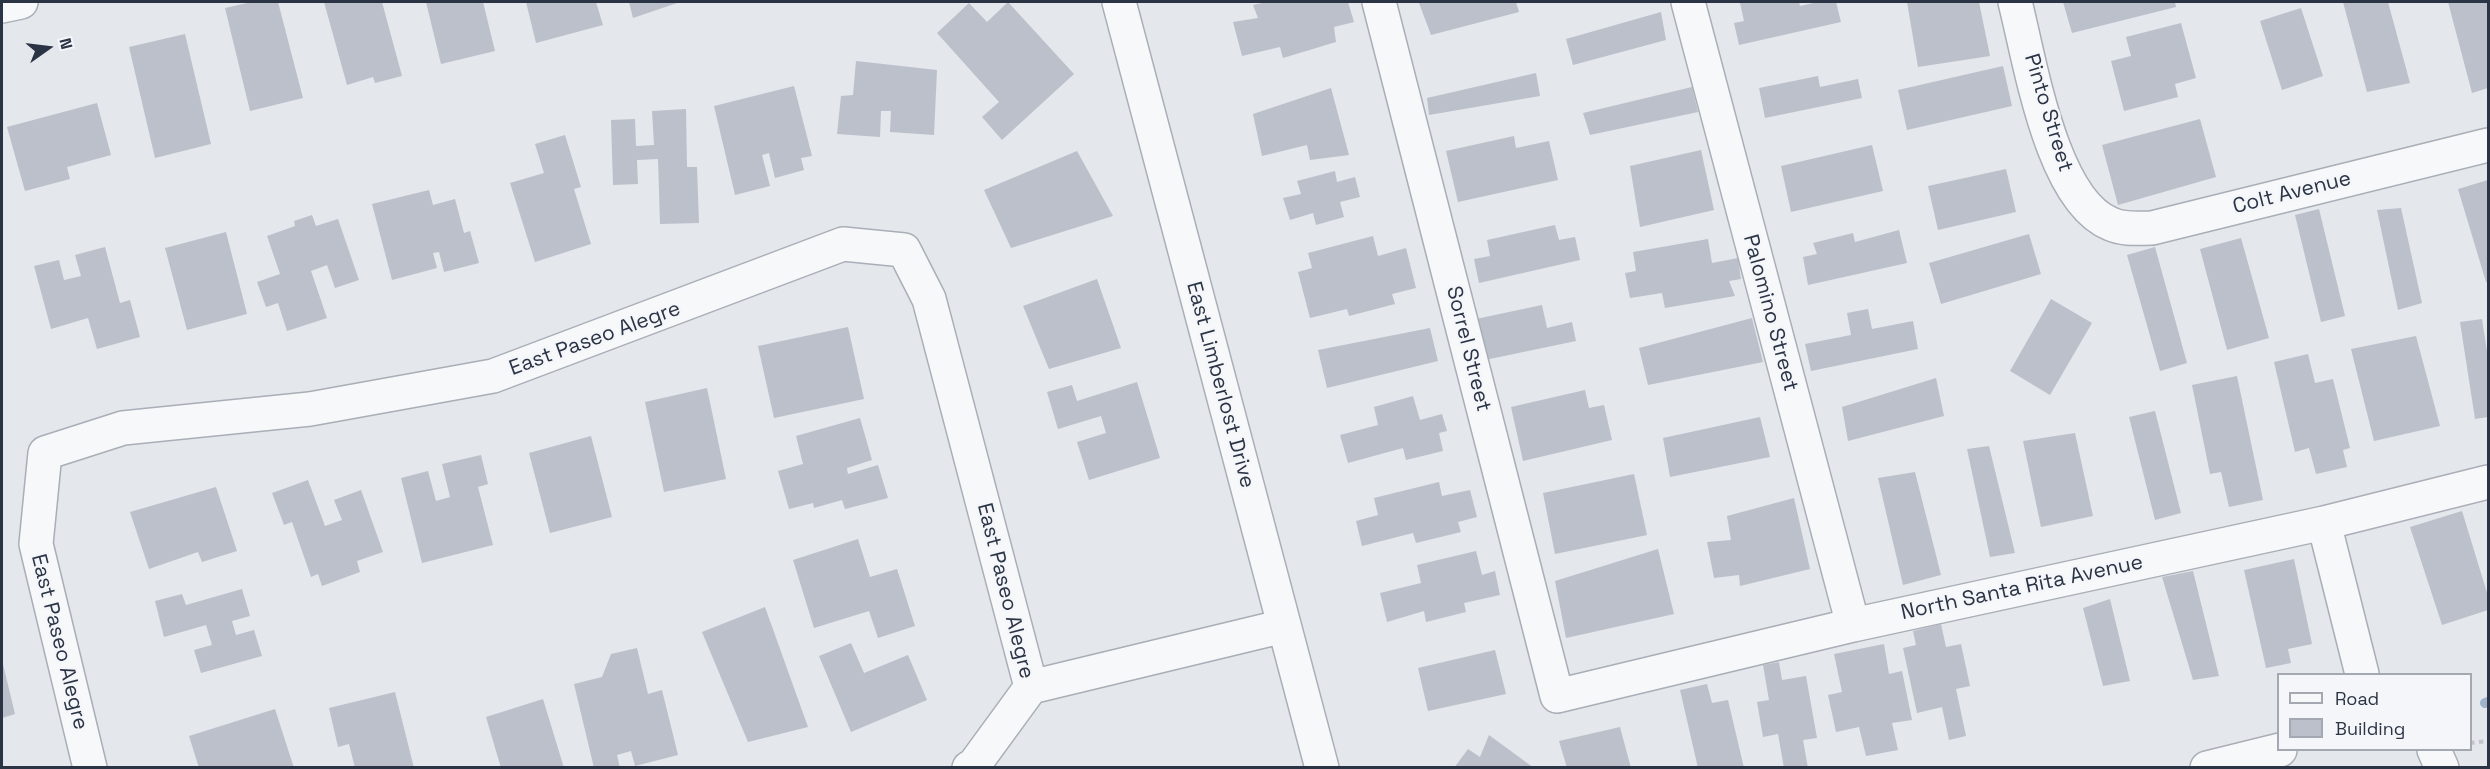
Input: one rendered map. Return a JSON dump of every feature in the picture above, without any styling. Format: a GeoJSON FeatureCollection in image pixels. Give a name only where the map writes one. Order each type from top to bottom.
{"type":"FeatureCollection","features":[{"type":"Feature","properties":{"kind":"street"},"geometry":{"type":"LineString","coordinates":[[2,6],[21,2]]}},
{"type":"Feature","properties":{"kind":"street","name":"East Limberlost Drive"},"geometry":{"type":"LineString","coordinates":[[1119,2],[1322,768]]}},
{"type":"Feature","properties":{"kind":"street","name":"Sorrel Street"},"geometry":{"type":"LineString","coordinates":[[1379,2],[1557,696]]}},
{"type":"Feature","properties":{"kind":"street","name":"Palomino Street"},"geometry":{"type":"LineString","coordinates":[[1688,2],[1853,625]]}},
{"type":"Feature","properties":{"kind":"street","name":"Pinto Street"},"geometry":{"type":"LineString","coordinates":[[2015,2],[2061,168],[2079,199],[2098,215]]}},
{"type":"Feature","properties":{"kind":"street","name":"Colt Avenue"},"geometry":{"type":"LineString","coordinates":[[2098,215],[2110,224],[2130,229],[2152,228],[2488,145]]}},
{"type":"Feature","properties":{"kind":"street","name":"East Paseo Alegre"},"geometry":{"type":"LineString","coordinates":[[90,768],[36,544],[45,453],[123,428],[310,409],[494,376],[843,244],[904,250],[929,299],[1031,687],[974,765],[969,768]]}},
{"type":"Feature","properties":{"kind":"street","name":"North Santa Rita Avenue"},"geometry":{"type":"LineString","coordinates":[[1557,696],[1853,625],[2324,523],[2488,482]]}},
{"type":"Feature","properties":{"kind":"street"},"geometry":{"type":"LineString","coordinates":[[2324,523],[2362,673]]}},
{"type":"Feature","properties":{"kind":"street"},"geometry":{"type":"LineString","coordinates":[[1031,687],[1284,626]]}},
{"type":"Feature","properties":{"kind":"street"},"geometry":{"type":"LineString","coordinates":[[2207,768],[2277,751]]}},
{"type":"Feature","properties":{"kind":"street"},"geometry":{"type":"LineString","coordinates":[[2434,751],[2442,768]]}},
{"type":"Feature","properties":{"kind":"path"},"geometry":{"type":"LineString","coordinates":[[2472,743],[2488,741]]}},
{"type":"Feature","properties":{"kind":"building"},"geometry":{"type":"Polygon","coordinates":[[[252,2],[278,2],[303,98],[250,111],[225,8],[252,2]]]}},
{"type":"Feature","properties":{"kind":"building"},"geometry":{"type":"Polygon","coordinates":[[[324,2],[382,2],[402,76],[375,83],[373,77],[347,85],[324,2]]]}},
{"type":"Feature","properties":{"kind":"building"},"geometry":{"type":"Polygon","coordinates":[[[426,2],[483,2],[495,51],[441,64],[426,2]]]}},
{"type":"Feature","properties":{"kind":"building"},"geometry":{"type":"Polygon","coordinates":[[[526,2],[596,2],[603,25],[536,43],[526,2]]]}},
{"type":"Feature","properties":{"kind":"building"},"geometry":{"type":"Polygon","coordinates":[[[629,2],[680,2],[633,18],[629,2]]]}},
{"type":"Feature","properties":{"kind":"building"},"geometry":{"type":"Polygon","coordinates":[[[1008,2],[1074,74],[1002,140],[982,117],[999,102],[937,33],[969,3],[987,22],[1008,2]]]}},
{"type":"Feature","properties":{"kind":"building"},"geometry":{"type":"Polygon","coordinates":[[[1267,2],[1348,2],[1354,22],[1334,27],[1336,42],[1283,58],[1280,47],[1242,56],[1233,22],[1258,18],[1253,5],[1267,2]]]}},
{"type":"Feature","properties":{"kind":"building"},"geometry":{"type":"Polygon","coordinates":[[[1516,2],[1519,12],[1431,35],[1419,3],[1516,2]]]}},
{"type":"Feature","properties":{"kind":"building"},"geometry":{"type":"Polygon","coordinates":[[[1799,2],[1800,6],[1818,2],[1836,2],[1841,22],[1739,45],[1734,23],[1744,21],[1740,3],[1799,2]]]}},
{"type":"Feature","properties":{"kind":"building"},"geometry":{"type":"Polygon","coordinates":[[[1907,2],[1979,2],[1990,56],[1918,67],[1907,2]]]}},
{"type":"Feature","properties":{"kind":"building"},"geometry":{"type":"Polygon","coordinates":[[[2063,2],[2175,2],[2176,7],[2072,33],[2063,2]]]}},
{"type":"Feature","properties":{"kind":"building"},"geometry":{"type":"Polygon","coordinates":[[[2343,2],[2388,2],[2410,83],[2367,92],[2343,2]]]}},
{"type":"Feature","properties":{"kind":"building"},"geometry":{"type":"Polygon","coordinates":[[[2448,2],[2488,2],[2488,88],[2472,93],[2448,2]]]}},
{"type":"Feature","properties":{"kind":"building"},"geometry":{"type":"Polygon","coordinates":[[[2301,8],[2323,76],[2282,90],[2260,21],[2301,8]]]}},
{"type":"Feature","properties":{"kind":"building"},"geometry":{"type":"Polygon","coordinates":[[[1661,12],[1666,40],[1573,65],[1566,39],[1661,12]]]}},
{"type":"Feature","properties":{"kind":"building"},"geometry":{"type":"Polygon","coordinates":[[[2181,23],[2196,78],[2175,84],[2178,97],[2124,111],[2111,61],[2131,56],[2126,37],[2181,23]]]}},
{"type":"Feature","properties":{"kind":"building"},"geometry":{"type":"Polygon","coordinates":[[[185,34],[211,144],[155,158],[129,47],[185,34]]]}},
{"type":"Feature","properties":{"kind":"building"},"geometry":{"type":"Polygon","coordinates":[[[856,61],[937,70],[934,135],[890,132],[891,111],[881,111],[880,137],[837,134],[841,96],[853,95],[856,61]]]}},
{"type":"Feature","properties":{"kind":"building"},"geometry":{"type":"Polygon","coordinates":[[[2003,66],[2012,106],[1907,130],[1898,90],[2003,66]]]}},
{"type":"Feature","properties":{"kind":"building"},"geometry":{"type":"Polygon","coordinates":[[[1536,73],[1540,96],[1429,115],[1427,98],[1536,73]]]}},
{"type":"Feature","properties":{"kind":"building"},"geometry":{"type":"Polygon","coordinates":[[[1818,76],[1820,87],[1858,79],[1862,98],[1765,118],[1759,88],[1818,76]]]}},
{"type":"Feature","properties":{"kind":"building"},"geometry":{"type":"Polygon","coordinates":[[[794,86],[812,156],[801,158],[804,170],[775,178],[769,153],[762,155],[770,186],[735,195],[714,106],[794,86]]]}},
{"type":"Feature","properties":{"kind":"building"},"geometry":{"type":"Polygon","coordinates":[[[1692,87],[1698,112],[1590,135],[1583,113],[1692,87]]]}},
{"type":"Feature","properties":{"kind":"building"},"geometry":{"type":"Polygon","coordinates":[[[1331,88],[1349,155],[1310,160],[1307,145],[1262,156],[1253,114],[1331,88]]]}},
{"type":"Feature","properties":{"kind":"building"},"geometry":{"type":"Polygon","coordinates":[[[97,103],[111,155],[67,167],[70,179],[25,191],[7,127],[97,103]]]}},
{"type":"Feature","properties":{"kind":"building"},"geometry":{"type":"Polygon","coordinates":[[[686,109],[687,167],[697,167],[699,223],[660,224],[658,159],[637,160],[638,184],[613,185],[611,120],[635,119],[636,146],[654,145],[652,111],[686,109]]]}},
{"type":"Feature","properties":{"kind":"building"},"geometry":{"type":"Polygon","coordinates":[[[2200,119],[2216,177],[2118,205],[2102,145],[2200,119]]]}},
{"type":"Feature","properties":{"kind":"building"},"geometry":{"type":"Polygon","coordinates":[[[565,135],[581,187],[574,189],[591,244],[535,262],[510,183],[544,173],[535,144],[565,135]]]}},
{"type":"Feature","properties":{"kind":"building"},"geometry":{"type":"Polygon","coordinates":[[[1514,136],[1516,148],[1549,141],[1558,180],[1458,202],[1446,151],[1514,136]]]}},
{"type":"Feature","properties":{"kind":"building"},"geometry":{"type":"Polygon","coordinates":[[[1872,145],[1883,191],[1791,212],[1781,166],[1872,145]]]}},
{"type":"Feature","properties":{"kind":"building"},"geometry":{"type":"Polygon","coordinates":[[[1701,150],[1714,210],[1640,227],[1630,166],[1701,150]]]}},
{"type":"Feature","properties":{"kind":"building"},"geometry":{"type":"Polygon","coordinates":[[[1077,151],[1113,216],[1011,248],[984,190],[1077,151]]]}},
{"type":"Feature","properties":{"kind":"building"},"geometry":{"type":"Polygon","coordinates":[[[2006,169],[2016,212],[1938,230],[1928,186],[2006,169]]]}},
{"type":"Feature","properties":{"kind":"building"},"geometry":{"type":"Polygon","coordinates":[[[1335,171],[1337,182],[1355,177],[1360,197],[1340,202],[1344,217],[1316,225],[1313,213],[1290,220],[1283,198],[1301,194],[1297,181],[1335,171]]]}},
{"type":"Feature","properties":{"kind":"building"},"geometry":{"type":"Polygon","coordinates":[[[2488,180],[2488,281],[2486,282],[2458,189],[2488,180]]]}},
{"type":"Feature","properties":{"kind":"building"},"geometry":{"type":"Polygon","coordinates":[[[429,190],[433,205],[455,199],[464,233],[470,231],[479,263],[444,272],[439,252],[433,253],[437,268],[392,280],[372,204],[429,190]]]}},
{"type":"Feature","properties":{"kind":"building"},"geometry":{"type":"Polygon","coordinates":[[[2401,208],[2422,303],[2398,310],[2377,210],[2401,208]]]}},
{"type":"Feature","properties":{"kind":"building"},"geometry":{"type":"Polygon","coordinates":[[[2319,209],[2345,316],[2321,322],[2295,215],[2319,209]]]}},
{"type":"Feature","properties":{"kind":"building"},"geometry":{"type":"Polygon","coordinates":[[[312,215],[316,226],[338,219],[359,280],[335,288],[327,265],[311,271],[327,318],[287,331],[278,303],[266,307],[257,282],[280,274],[267,236],[295,226],[294,221],[312,215]]]}},
{"type":"Feature","properties":{"kind":"building"},"geometry":{"type":"Polygon","coordinates":[[[1555,225],[1559,240],[1575,237],[1580,260],[1479,283],[1474,259],[1490,256],[1487,240],[1555,225]]]}},
{"type":"Feature","properties":{"kind":"building"},"geometry":{"type":"Polygon","coordinates":[[[1899,230],[1907,263],[1808,285],[1803,257],[1817,254],[1813,243],[1853,233],[1855,242],[1899,230]]]}},
{"type":"Feature","properties":{"kind":"building"},"geometry":{"type":"Polygon","coordinates":[[[226,232],[247,314],[187,330],[165,248],[226,232]]]}},
{"type":"Feature","properties":{"kind":"building"},"geometry":{"type":"Polygon","coordinates":[[[2029,234],[2041,274],[1941,304],[1929,263],[2029,234]]]}},
{"type":"Feature","properties":{"kind":"building"},"geometry":{"type":"Polygon","coordinates":[[[1373,236],[1378,256],[1406,248],[1416,288],[1392,294],[1395,304],[1349,316],[1347,309],[1310,318],[1298,272],[1312,268],[1308,253],[1373,236]]]}},
{"type":"Feature","properties":{"kind":"building"},"geometry":{"type":"Polygon","coordinates":[[[2241,238],[2269,338],[2227,350],[2200,249],[2241,238]]]}},
{"type":"Feature","properties":{"kind":"building"},"geometry":{"type":"Polygon","coordinates":[[[1708,239],[1712,263],[1738,258],[1741,279],[1729,281],[1735,296],[1665,308],[1662,293],[1630,298],[1625,273],[1636,271],[1633,252],[1708,239]]]}},
{"type":"Feature","properties":{"kind":"building"},"geometry":{"type":"Polygon","coordinates":[[[105,247],[120,303],[130,300],[140,337],[97,349],[88,318],[51,329],[34,266],[59,260],[64,280],[81,276],[75,255],[105,247]]]}},
{"type":"Feature","properties":{"kind":"building"},"geometry":{"type":"Polygon","coordinates":[[[2155,247],[2187,363],[2160,371],[2127,255],[2155,247]]]}},
{"type":"Feature","properties":{"kind":"building"},"geometry":{"type":"Polygon","coordinates":[[[1097,279],[1121,348],[1049,369],[1023,306],[1097,279]]]}},
{"type":"Feature","properties":{"kind":"building"},"geometry":{"type":"Polygon","coordinates":[[[2051,299],[2092,323],[2050,395],[2010,371],[2051,299]]]}},
{"type":"Feature","properties":{"kind":"building"},"geometry":{"type":"Polygon","coordinates":[[[1542,305],[1547,328],[1572,322],[1576,341],[1485,360],[1476,319],[1542,305]]]}},
{"type":"Feature","properties":{"kind":"building"},"geometry":{"type":"Polygon","coordinates":[[[1868,309],[1872,329],[1913,321],[1918,349],[1811,371],[1805,344],[1851,335],[1847,313],[1868,309]]]}},
{"type":"Feature","properties":{"kind":"building"},"geometry":{"type":"Polygon","coordinates":[[[1752,318],[1763,362],[1648,385],[1639,348],[1752,318]]]}},
{"type":"Feature","properties":{"kind":"building"},"geometry":{"type":"Polygon","coordinates":[[[2482,319],[2488,358],[2488,417],[2475,419],[2460,322],[2482,319]]]}},
{"type":"Feature","properties":{"kind":"building"},"geometry":{"type":"Polygon","coordinates":[[[848,327],[864,399],[774,418],[758,346],[848,327]]]}},
{"type":"Feature","properties":{"kind":"building"},"geometry":{"type":"Polygon","coordinates":[[[1430,328],[1438,361],[1327,388],[1318,350],[1430,328]]]}},
{"type":"Feature","properties":{"kind":"building"},"geometry":{"type":"Polygon","coordinates":[[[2416,336],[2440,426],[2374,441],[2351,349],[2416,336]]]}},
{"type":"Feature","properties":{"kind":"building"},"geometry":{"type":"Polygon","coordinates":[[[2308,354],[2315,383],[2333,379],[2350,448],[2343,450],[2347,467],[2316,474],[2309,448],[2295,452],[2274,362],[2308,354]]]}},
{"type":"Feature","properties":{"kind":"building"},"geometry":{"type":"Polygon","coordinates":[[[2237,376],[2263,500],[2229,507],[2221,472],[2210,474],[2192,385],[2237,376]]]}},
{"type":"Feature","properties":{"kind":"building"},"geometry":{"type":"Polygon","coordinates":[[[1936,378],[1944,416],[1848,441],[1842,407],[1936,378]]]}},
{"type":"Feature","properties":{"kind":"building"},"geometry":{"type":"Polygon","coordinates":[[[1137,382],[1160,458],[1089,480],[1077,442],[1106,433],[1101,416],[1058,429],[1047,392],[1072,385],[1077,401],[1137,382]]]}},
{"type":"Feature","properties":{"kind":"building"},"geometry":{"type":"Polygon","coordinates":[[[707,388],[726,479],[664,492],[645,402],[707,388]]]}},
{"type":"Feature","properties":{"kind":"building"},"geometry":{"type":"Polygon","coordinates":[[[1585,390],[1589,408],[1604,405],[1612,440],[1523,461],[1511,407],[1585,390]]]}},
{"type":"Feature","properties":{"kind":"building"},"geometry":{"type":"Polygon","coordinates":[[[1413,396],[1420,420],[1442,414],[1447,431],[1439,433],[1443,451],[1406,460],[1403,448],[1348,463],[1340,435],[1378,425],[1374,407],[1413,396]]]}},
{"type":"Feature","properties":{"kind":"building"},"geometry":{"type":"Polygon","coordinates":[[[2155,411],[2181,513],[2155,520],[2129,417],[2155,411]]]}},
{"type":"Feature","properties":{"kind":"building"},"geometry":{"type":"Polygon","coordinates":[[[1760,417],[1770,457],[1670,477],[1663,438],[1760,417]]]}},
{"type":"Feature","properties":{"kind":"building"},"geometry":{"type":"Polygon","coordinates":[[[860,418],[872,460],[847,468],[848,474],[878,465],[888,498],[845,509],[842,500],[814,508],[813,503],[789,509],[778,471],[803,464],[796,436],[860,418]]]}},
{"type":"Feature","properties":{"kind":"building"},"geometry":{"type":"Polygon","coordinates":[[[2075,433],[2093,516],[2041,527],[2023,441],[2075,433]]]}},
{"type":"Feature","properties":{"kind":"building"},"geometry":{"type":"Polygon","coordinates":[[[591,436],[612,517],[550,533],[529,453],[591,436]]]}},
{"type":"Feature","properties":{"kind":"building"},"geometry":{"type":"Polygon","coordinates":[[[1989,446],[2015,553],[1990,557],[1967,449],[1989,446]]]}},
{"type":"Feature","properties":{"kind":"building"},"geometry":{"type":"Polygon","coordinates":[[[481,455],[488,484],[478,487],[493,545],[422,563],[401,478],[428,471],[436,501],[450,497],[442,464],[481,455]]]}},
{"type":"Feature","properties":{"kind":"building"},"geometry":{"type":"Polygon","coordinates":[[[1915,472],[1941,575],[1903,585],[1878,478],[1915,472]]]}},
{"type":"Feature","properties":{"kind":"building"},"geometry":{"type":"Polygon","coordinates":[[[1634,474],[1647,535],[1555,554],[1543,493],[1634,474]]]}},
{"type":"Feature","properties":{"kind":"building"},"geometry":{"type":"Polygon","coordinates":[[[308,480],[325,526],[342,520],[334,500],[361,490],[383,552],[357,561],[360,572],[322,586],[318,574],[311,577],[292,522],[284,525],[272,493],[308,480]]]}},
{"type":"Feature","properties":{"kind":"building"},"geometry":{"type":"Polygon","coordinates":[[[1439,482],[1442,496],[1470,490],[1477,517],[1458,522],[1461,532],[1416,543],[1413,533],[1362,546],[1356,521],[1378,515],[1374,498],[1439,482]]]}},
{"type":"Feature","properties":{"kind":"building"},"geometry":{"type":"Polygon","coordinates":[[[216,487],[237,551],[202,562],[198,552],[149,569],[130,512],[216,487]]]}},
{"type":"Feature","properties":{"kind":"building"},"geometry":{"type":"Polygon","coordinates":[[[1794,498],[1810,569],[1740,586],[1739,575],[1714,578],[1707,542],[1731,540],[1727,516],[1794,498]]]}},
{"type":"Feature","properties":{"kind":"building"},"geometry":{"type":"Polygon","coordinates":[[[2462,511],[2488,596],[2488,610],[2442,625],[2410,527],[2462,511]]]}},
{"type":"Feature","properties":{"kind":"building"},"geometry":{"type":"Polygon","coordinates":[[[858,539],[870,577],[897,569],[915,626],[878,638],[869,611],[814,628],[793,560],[858,539]]]}},
{"type":"Feature","properties":{"kind":"building"},"geometry":{"type":"Polygon","coordinates":[[[1658,549],[1674,614],[1566,638],[1555,581],[1658,549]]]}},
{"type":"Feature","properties":{"kind":"building"},"geometry":{"type":"Polygon","coordinates":[[[1476,551],[1482,575],[1495,571],[1500,595],[1464,603],[1466,612],[1426,622],[1424,611],[1387,622],[1380,593],[1421,583],[1417,565],[1476,551]]]}},
{"type":"Feature","properties":{"kind":"building"},"geometry":{"type":"Polygon","coordinates":[[[2294,559],[2312,644],[2288,649],[2291,663],[2266,668],[2244,570],[2294,559]]]}},
{"type":"Feature","properties":{"kind":"building"},"geometry":{"type":"Polygon","coordinates":[[[2193,571],[2219,676],[2193,680],[2162,577],[2193,571]]]}},
{"type":"Feature","properties":{"kind":"building"},"geometry":{"type":"Polygon","coordinates":[[[242,589],[250,616],[232,621],[236,635],[254,630],[262,656],[201,673],[194,650],[212,645],[206,625],[164,637],[155,601],[182,594],[186,605],[242,589]]]}},
{"type":"Feature","properties":{"kind":"building"},"geometry":{"type":"Polygon","coordinates":[[[2110,599],[2130,681],[2103,686],[2083,608],[2110,599]]]}},
{"type":"Feature","properties":{"kind":"building"},"geometry":{"type":"Polygon","coordinates":[[[765,607],[808,727],[748,742],[702,632],[765,607]]]}},
{"type":"Feature","properties":{"kind":"building"},"geometry":{"type":"Polygon","coordinates":[[[1941,624],[1946,647],[1961,644],[1970,686],[1956,689],[1966,736],[1949,740],[1942,707],[1917,713],[1903,648],[1916,645],[1913,631],[1941,624]]]}},
{"type":"Feature","properties":{"kind":"building"},"geometry":{"type":"Polygon","coordinates":[[[851,643],[864,673],[908,655],[927,700],[851,732],[819,656],[851,643]]]}},
{"type":"Feature","properties":{"kind":"building"},"geometry":{"type":"Polygon","coordinates":[[[1884,644],[1889,674],[1902,671],[1912,720],[1892,723],[1898,750],[1866,756],[1859,727],[1836,732],[1828,695],[1842,692],[1834,654],[1884,644]]]}},
{"type":"Feature","properties":{"kind":"building"},"geometry":{"type":"Polygon","coordinates":[[[637,648],[648,694],[662,690],[678,755],[635,766],[631,751],[617,755],[620,768],[594,768],[574,684],[602,677],[611,654],[637,648]]]}},
{"type":"Feature","properties":{"kind":"building"},"geometry":{"type":"Polygon","coordinates":[[[1495,650],[1506,694],[1428,711],[1418,668],[1495,650]]]}},
{"type":"Feature","properties":{"kind":"building"},"geometry":{"type":"Polygon","coordinates":[[[2,660],[15,714],[2,718],[2,660]]]}},
{"type":"Feature","properties":{"kind":"building"},"geometry":{"type":"Polygon","coordinates":[[[1779,662],[1782,680],[1806,676],[1817,738],[1803,740],[1808,768],[1784,768],[1778,734],[1763,737],[1757,702],[1769,700],[1763,665],[1779,662]]]}},
{"type":"Feature","properties":{"kind":"building"},"geometry":{"type":"Polygon","coordinates":[[[1707,684],[1712,703],[1728,700],[1744,768],[1698,768],[1680,690],[1707,684]]]}},
{"type":"Feature","properties":{"kind":"building"},"geometry":{"type":"Polygon","coordinates":[[[395,692],[414,768],[355,768],[349,744],[338,747],[329,708],[395,692]]]}},
{"type":"Feature","properties":{"kind":"building"},"geometry":{"type":"Polygon","coordinates":[[[543,699],[564,768],[501,768],[486,717],[543,699]]]}},
{"type":"Feature","properties":{"kind":"building"},"geometry":{"type":"Polygon","coordinates":[[[275,709],[294,768],[199,768],[189,736],[275,709]]]}},
{"type":"Feature","properties":{"kind":"building"},"geometry":{"type":"Polygon","coordinates":[[[1620,727],[1631,768],[1567,768],[1559,741],[1620,727]]]}},
{"type":"Feature","properties":{"kind":"building"},"geometry":{"type":"Polygon","coordinates":[[[1489,735],[1534,768],[1454,768],[1468,749],[1480,757],[1489,735]]]}}]}
